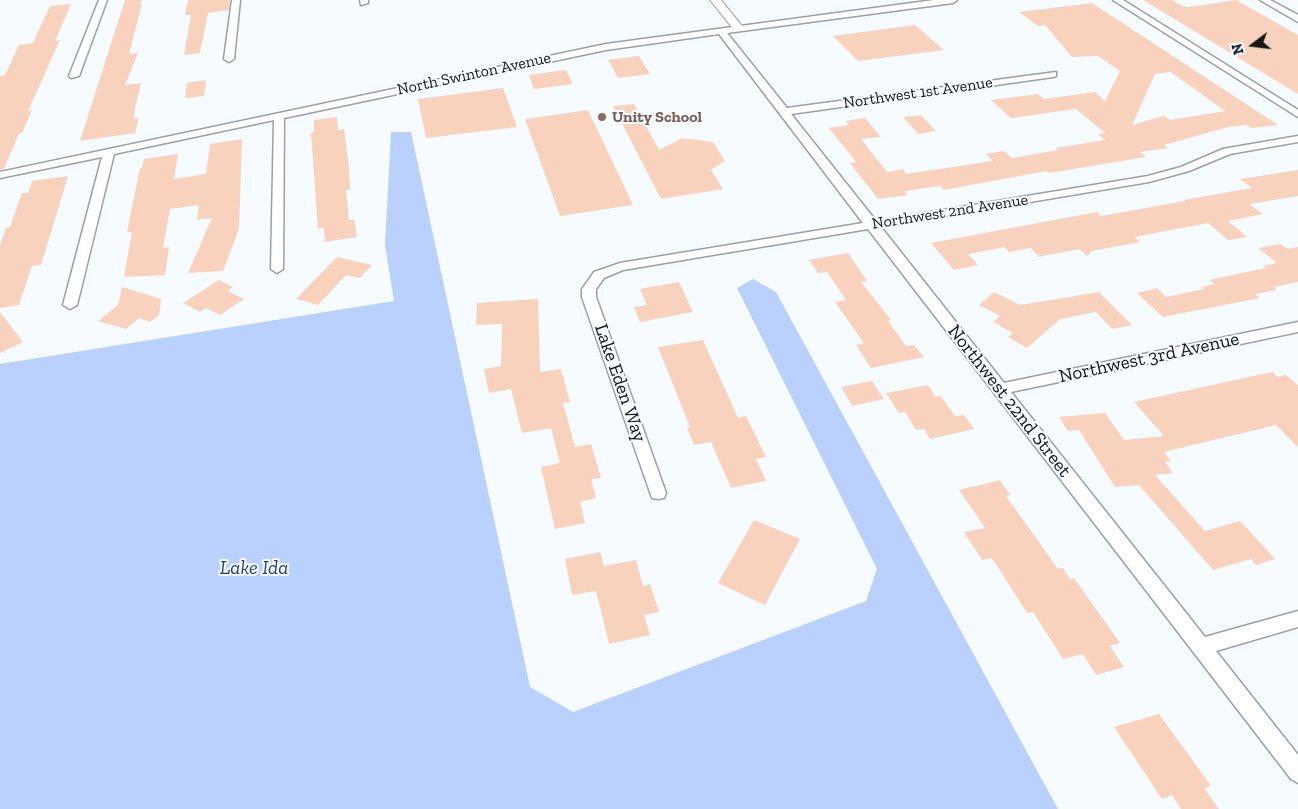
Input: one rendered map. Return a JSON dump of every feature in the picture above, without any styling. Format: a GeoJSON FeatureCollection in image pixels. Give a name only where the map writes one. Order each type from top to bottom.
{"type":"FeatureCollection","features":[{"type":"Feature","properties":{"kind":"street"},"geometry":{"type":"LineString","coordinates":[[74,76],[103,0]]}},
{"type":"Feature","properties":{"kind":"street"},"geometry":{"type":"LineString","coordinates":[[229,59],[236,0]]}},
{"type":"Feature","properties":{"kind":"street"},"geometry":{"type":"LineString","coordinates":[[715,0],[738,28]]}},
{"type":"Feature","properties":{"kind":"street","name":"North Swinton Avenue"},"geometry":{"type":"LineString","coordinates":[[0,175],[572,54],[911,2],[953,0]]}},
{"type":"Feature","properties":{"kind":"street"},"geometry":{"type":"LineString","coordinates":[[1117,0],[1298,114]]}},
{"type":"Feature","properties":{"kind":"street"},"geometry":{"type":"LineString","coordinates":[[1264,0],[1298,19]]}},
{"type":"Feature","properties":{"kind":"street","name":"Northwest 22nd Street"},"geometry":{"type":"LineString","coordinates":[[720,30],[1298,772]]}},
{"type":"Feature","properties":{"kind":"street","name":"Northwest 1st Avenue"},"geometry":{"type":"LineString","coordinates":[[784,112],[1053,74]]}},
{"type":"Feature","properties":{"kind":"street"},"geometry":{"type":"LineString","coordinates":[[277,269],[279,116]]}},
{"type":"Feature","properties":{"kind":"street","name":"Northwest 2nd Avenue"},"geometry":{"type":"LineString","coordinates":[[599,275],[620,267],[1149,179],[1185,169],[1226,151],[1298,138]]}},
{"type":"Feature","properties":{"kind":"street"},"geometry":{"type":"LineString","coordinates":[[70,305],[109,152]]}},
{"type":"Feature","properties":{"kind":"street","name":"Lake Eden Way"},"geometry":{"type":"LineString","coordinates":[[599,275],[589,289],[589,297],[658,493]]}},
{"type":"Feature","properties":{"kind":"street","name":"Northwest 3rd Avenue"},"geometry":{"type":"LineString","coordinates":[[1000,389],[1298,327]]}},
{"type":"Feature","properties":{"kind":"street"},"geometry":{"type":"LineString","coordinates":[[1200,647],[1298,620]]}},
{"type":"Feature","properties":{"kind":"water","name":"Lake Ida"},"geometry":{"type":"Polygon","coordinates":[[[391,132],[411,132],[530,687],[573,712],[866,601],[877,569],[737,288],[753,279],[776,292],[1058,809],[0,809],[0,364],[394,301],[385,245],[391,132]]]}},
{"type":"Feature","properties":{"kind":"building"},"geometry":{"type":"Polygon","coordinates":[[[125,0],[142,0],[129,54],[138,53],[125,85],[141,83],[135,108],[134,119],[139,118],[135,133],[80,141],[125,0]]]}},
{"type":"Feature","properties":{"kind":"building"},"geometry":{"type":"Polygon","coordinates":[[[188,0],[230,0],[229,10],[208,13],[200,53],[184,55],[191,15],[185,15],[188,0]]]}},
{"type":"Feature","properties":{"kind":"building"},"geometry":{"type":"Polygon","coordinates":[[[1143,0],[1172,0],[1182,6],[1190,7],[1236,0],[1298,35],[1298,94],[1143,0]]]}},
{"type":"Feature","properties":{"kind":"building"},"geometry":{"type":"Polygon","coordinates":[[[1092,3],[1278,125],[1252,128],[1247,125],[1228,127],[1164,145],[1168,148],[1140,152],[1146,157],[1049,173],[1046,171],[944,190],[940,186],[905,191],[908,195],[878,199],[850,163],[856,162],[829,128],[849,125],[846,121],[865,118],[881,137],[861,139],[887,172],[903,169],[906,174],[993,161],[986,154],[1004,151],[1012,158],[1105,140],[1097,134],[1105,133],[1076,109],[1011,118],[991,100],[1038,94],[1044,99],[1095,92],[1105,101],[1120,71],[1098,56],[1072,57],[1045,25],[1038,26],[1019,12],[1092,3]],[[1170,72],[1155,74],[1132,125],[1164,116],[1170,120],[1225,111],[1170,72]]]}},
{"type":"Feature","properties":{"kind":"building"},"geometry":{"type":"Polygon","coordinates":[[[71,4],[55,41],[60,40],[28,111],[32,110],[22,133],[19,133],[4,169],[0,170],[0,76],[5,75],[19,45],[33,43],[50,6],[71,4]]]}},
{"type":"Feature","properties":{"kind":"building"},"geometry":{"type":"Polygon","coordinates":[[[915,25],[944,50],[858,61],[833,36],[915,25]]]}},
{"type":"Feature","properties":{"kind":"building"},"geometry":{"type":"Polygon","coordinates":[[[639,56],[650,74],[618,78],[608,60],[639,56]]]}},
{"type":"Feature","properties":{"kind":"building"},"geometry":{"type":"Polygon","coordinates":[[[566,70],[573,84],[534,89],[529,75],[566,70]]]}},
{"type":"Feature","properties":{"kind":"building"},"geometry":{"type":"Polygon","coordinates":[[[206,80],[204,96],[185,98],[187,83],[206,80]]]}},
{"type":"Feature","properties":{"kind":"building"},"geometry":{"type":"Polygon","coordinates":[[[503,88],[517,127],[426,138],[418,99],[503,88]]]}},
{"type":"Feature","properties":{"kind":"building"},"geometry":{"type":"Polygon","coordinates":[[[634,104],[659,150],[682,138],[713,142],[725,161],[711,170],[723,189],[661,199],[613,106],[634,104]]]}},
{"type":"Feature","properties":{"kind":"building"},"geometry":{"type":"Polygon","coordinates":[[[588,110],[633,205],[560,216],[525,119],[588,110]]]}},
{"type":"Feature","properties":{"kind":"building"},"geometry":{"type":"Polygon","coordinates":[[[921,115],[936,131],[918,134],[903,117],[921,115]]]}},
{"type":"Feature","properties":{"kind":"building"},"geometry":{"type":"Polygon","coordinates":[[[337,117],[338,130],[344,129],[349,168],[350,190],[346,190],[349,220],[354,219],[357,237],[325,242],[324,228],[318,229],[311,133],[314,133],[314,120],[337,117]]]}},
{"type":"Feature","properties":{"kind":"building"},"geometry":{"type":"Polygon","coordinates":[[[242,139],[239,229],[223,271],[188,273],[212,218],[197,220],[199,205],[170,209],[163,248],[169,247],[165,275],[124,277],[132,232],[127,232],[140,168],[142,168],[144,159],[178,154],[174,179],[206,174],[210,144],[242,139]]]}},
{"type":"Feature","properties":{"kind":"building"},"geometry":{"type":"Polygon","coordinates":[[[1298,170],[1298,196],[1249,204],[1263,214],[1228,221],[1247,237],[1228,240],[1208,223],[1134,237],[1140,242],[1092,251],[1087,256],[1080,249],[1037,257],[1040,254],[1037,255],[1031,248],[1009,252],[1005,247],[968,254],[978,265],[954,270],[931,243],[1097,212],[1101,216],[1252,188],[1240,179],[1298,170]]]}},
{"type":"Feature","properties":{"kind":"building"},"geometry":{"type":"Polygon","coordinates":[[[68,176],[41,265],[32,266],[19,305],[0,308],[0,245],[6,228],[10,227],[22,193],[28,193],[32,181],[68,176]]]}},
{"type":"Feature","properties":{"kind":"building"},"geometry":{"type":"Polygon","coordinates":[[[1280,244],[1288,249],[1298,247],[1298,282],[1274,287],[1277,290],[1255,294],[1260,298],[1163,317],[1137,293],[1157,288],[1166,297],[1204,289],[1201,287],[1215,284],[1209,280],[1266,268],[1263,266],[1277,263],[1258,248],[1280,244]]]}},
{"type":"Feature","properties":{"kind":"building"},"geometry":{"type":"Polygon","coordinates":[[[848,253],[867,281],[861,282],[891,320],[888,321],[906,346],[914,345],[924,357],[871,368],[856,345],[864,343],[835,302],[846,300],[827,272],[818,273],[809,260],[848,253]]]}},
{"type":"Feature","properties":{"kind":"building"},"geometry":{"type":"Polygon","coordinates":[[[337,257],[372,265],[360,278],[346,275],[318,305],[296,299],[337,257]]]}},
{"type":"Feature","properties":{"kind":"building"},"geometry":{"type":"Polygon","coordinates":[[[219,280],[233,287],[228,291],[244,299],[220,315],[206,308],[200,312],[183,303],[219,280]]]}},
{"type":"Feature","properties":{"kind":"building"},"geometry":{"type":"Polygon","coordinates":[[[679,282],[693,312],[640,322],[634,307],[647,305],[640,289],[679,282]]]}},
{"type":"Feature","properties":{"kind":"building"},"geometry":{"type":"Polygon","coordinates":[[[122,287],[161,299],[159,315],[150,322],[139,318],[126,329],[98,321],[118,305],[122,287]]]}},
{"type":"Feature","properties":{"kind":"building"},"geometry":{"type":"Polygon","coordinates":[[[994,292],[1020,305],[1099,292],[1132,325],[1112,329],[1096,312],[1060,319],[1027,348],[1008,337],[1013,333],[993,322],[1000,316],[979,305],[994,292]]]}},
{"type":"Feature","properties":{"kind":"building"},"geometry":{"type":"Polygon","coordinates":[[[538,299],[540,372],[561,369],[570,402],[563,403],[575,447],[591,444],[601,478],[591,479],[596,498],[580,502],[585,523],[555,529],[541,467],[560,463],[551,428],[522,433],[511,389],[489,393],[484,369],[501,366],[502,324],[476,325],[477,303],[538,299]]]}},
{"type":"Feature","properties":{"kind":"building"},"geometry":{"type":"Polygon","coordinates":[[[0,312],[23,342],[0,353],[0,312]]]}},
{"type":"Feature","properties":{"kind":"building"},"geometry":{"type":"Polygon","coordinates":[[[703,340],[738,418],[746,416],[766,457],[756,459],[766,481],[731,488],[711,442],[694,445],[687,428],[690,427],[658,347],[703,340]]]}},
{"type":"Feature","properties":{"kind":"building"},"geometry":{"type":"Polygon","coordinates":[[[1272,372],[1278,377],[1286,375],[1298,385],[1298,447],[1276,425],[1164,452],[1171,461],[1165,462],[1173,473],[1155,475],[1205,531],[1240,521],[1275,559],[1256,565],[1251,559],[1213,570],[1139,485],[1115,487],[1079,430],[1068,431],[1059,417],[1105,413],[1124,440],[1164,436],[1134,402],[1272,372]]]}},
{"type":"Feature","properties":{"kind":"building"},"geometry":{"type":"Polygon","coordinates":[[[872,381],[884,399],[852,406],[841,387],[872,381]]]}},
{"type":"Feature","properties":{"kind":"building"},"geometry":{"type":"Polygon","coordinates":[[[928,385],[936,397],[941,396],[955,416],[964,415],[974,429],[930,439],[924,429],[916,430],[905,412],[899,413],[886,393],[928,385]]]}},
{"type":"Feature","properties":{"kind":"building"},"geometry":{"type":"Polygon","coordinates":[[[1000,480],[1010,495],[1006,496],[1058,569],[1063,568],[1070,579],[1074,578],[1120,643],[1110,646],[1124,667],[1096,675],[1083,654],[1063,659],[1033,612],[1027,613],[992,558],[982,560],[964,532],[985,528],[959,490],[1000,480]]]}},
{"type":"Feature","properties":{"kind":"building"},"geometry":{"type":"Polygon","coordinates":[[[754,520],[800,539],[765,605],[718,583],[754,520]]]}},
{"type":"Feature","properties":{"kind":"building"},"geometry":{"type":"Polygon","coordinates":[[[600,552],[604,566],[636,560],[643,586],[650,584],[659,612],[644,615],[650,635],[609,644],[596,591],[572,595],[565,559],[600,552]]]}},
{"type":"Feature","properties":{"kind":"building"},"geometry":{"type":"Polygon","coordinates":[[[1159,714],[1211,786],[1204,788],[1219,809],[1181,809],[1172,795],[1162,799],[1114,727],[1159,714]]]}},
{"type":"Feature","properties":{"kind":"place","name":"Unity School"},"geometry":{"type":"Point","coordinates":[602,117]}}]}
